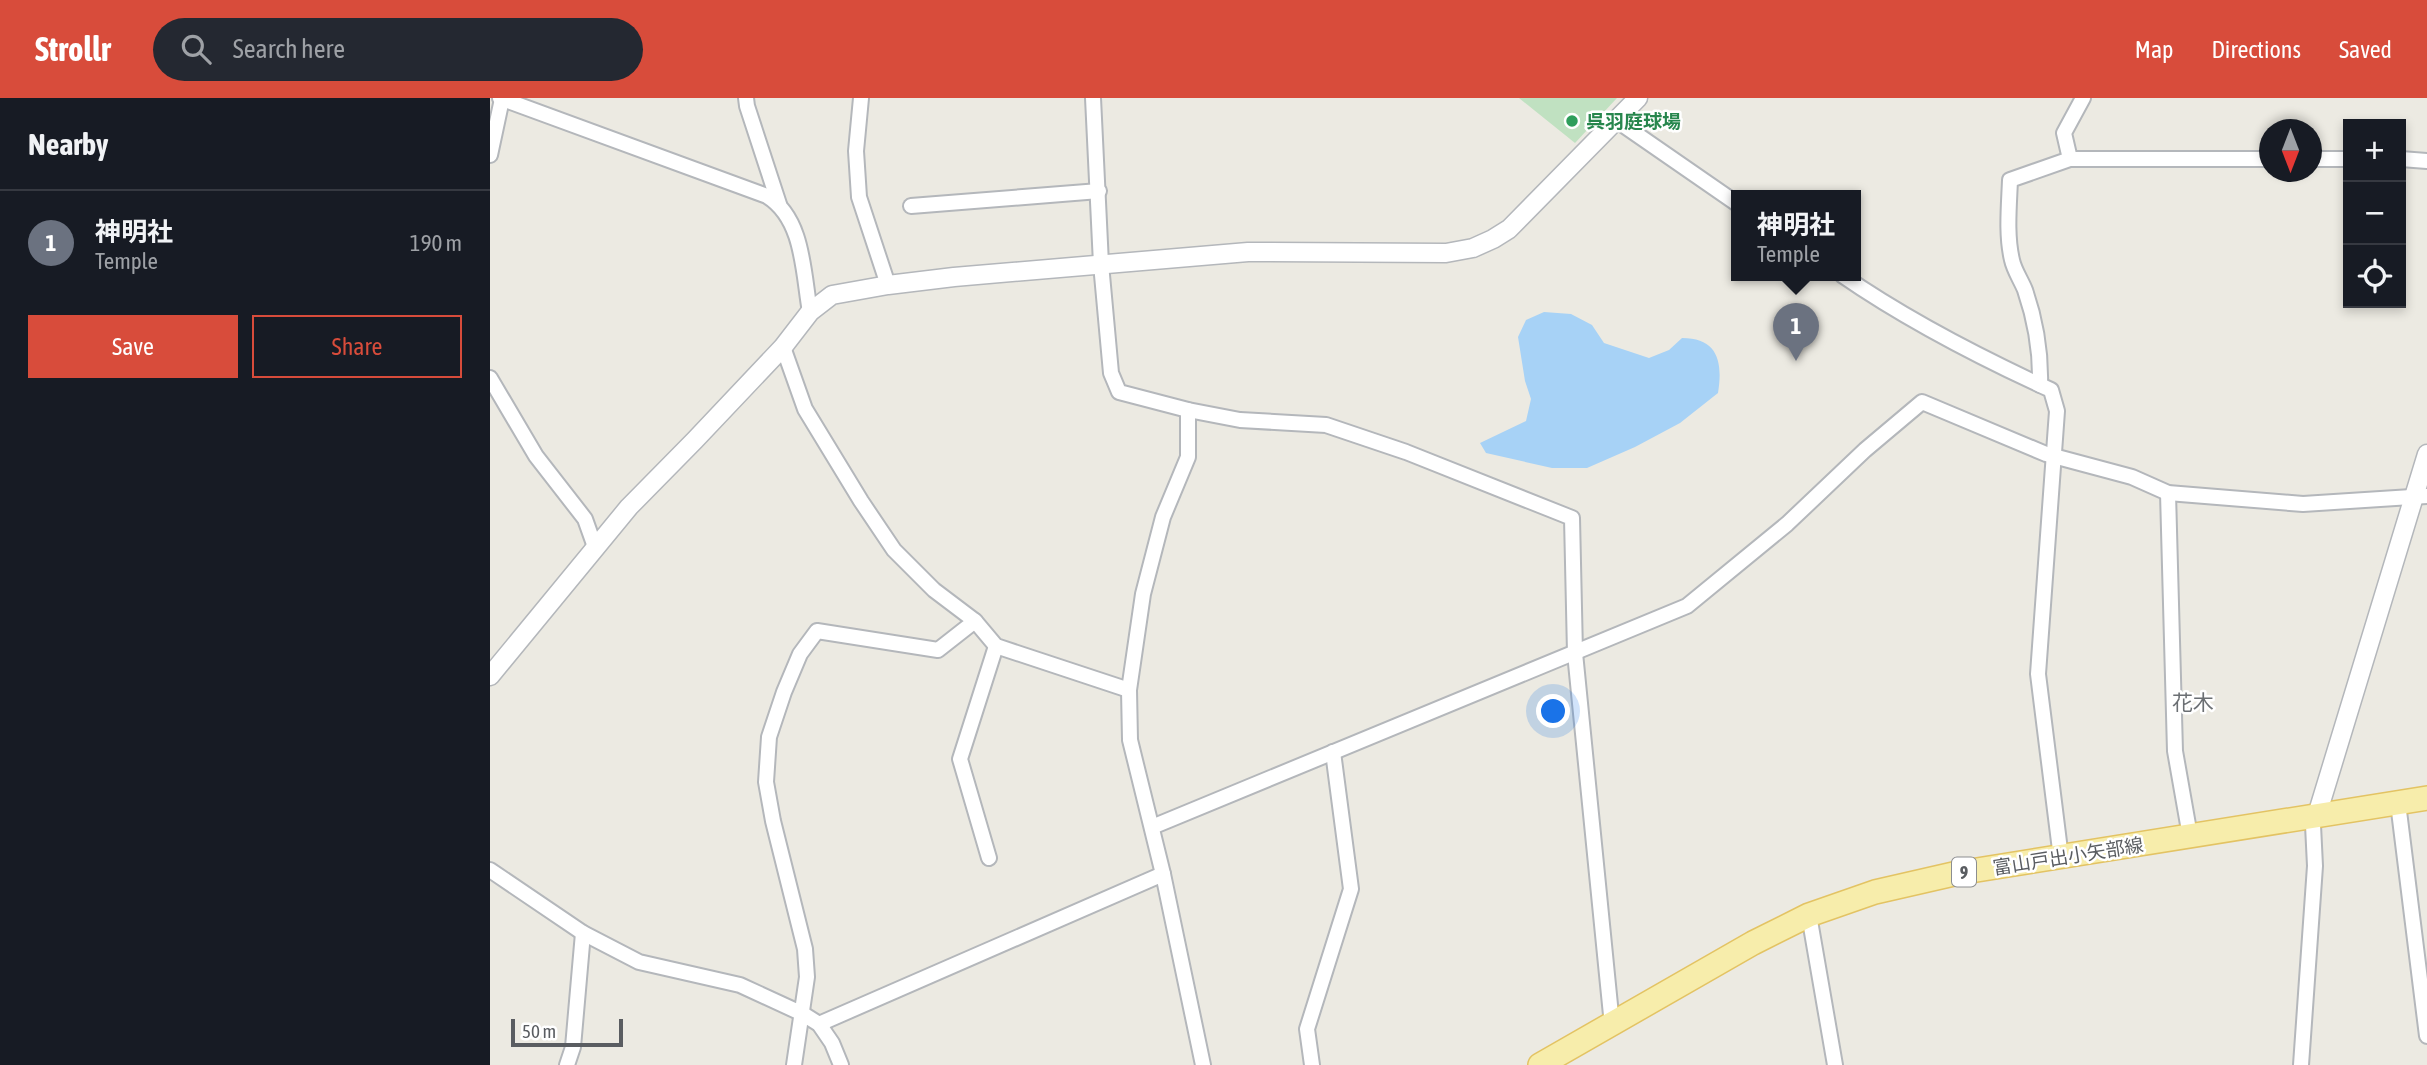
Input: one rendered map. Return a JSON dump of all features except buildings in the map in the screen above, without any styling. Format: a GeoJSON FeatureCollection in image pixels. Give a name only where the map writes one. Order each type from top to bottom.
{"type":"FeatureCollection","features":[{"type":"Feature","properties":{"kind":"main road","name":"富山戸出小矢部線"},"geometry":{"type":"LineString","coordinates":[[1541,1065],[1753,943],[1809,915],[1875,892],[1958,873],[2427,798]]}},
{"type":"Feature","properties":{"kind":"street"},"geometry":{"type":"LineString","coordinates":[[490,155],[501,98],[767,196],[779,204]]}},
{"type":"Feature","properties":{"kind":"street"},"geometry":{"type":"LineString","coordinates":[[746,98],[779,204],[795,230],[810,312]]}},
{"type":"Feature","properties":{"kind":"street"},"geometry":{"type":"LineString","coordinates":[[861,98],[856,151],[859,197],[888,285]]}},
{"type":"Feature","properties":{"kind":"street"},"geometry":{"type":"LineString","coordinates":[[1093,98],[1101,264],[1111,373],[1119,392],[1240,420],[1326,425],[1406,452],[1572,518],[1574,653],[1612,1025]]}},
{"type":"Feature","properties":{"kind":"street"},"geometry":{"type":"LineString","coordinates":[[490,676],[629,507],[783,346],[810,312],[832,295],[888,285],[1248,252],[1446,253],[1473,248],[1493,239],[1521,218],[1637,98]]}},
{"type":"Feature","properties":{"kind":"street"},"geometry":{"type":"LineString","coordinates":[[2070,159],[2064,133],[2083,98]]}},
{"type":"Feature","properties":{"kind":"street"},"geometry":{"type":"LineString","coordinates":[[1616,120],[1731,199]]}},
{"type":"Feature","properties":{"kind":"street"},"geometry":{"type":"LineString","coordinates":[[2040,385],[2037,327],[2012,261],[2010,180],[2070,159],[2259,159]]}},
{"type":"Feature","properties":{"kind":"street"},"geometry":{"type":"LineString","coordinates":[[2322,159],[2343,159]]}},
{"type":"Feature","properties":{"kind":"street"},"geometry":{"type":"LineString","coordinates":[[2406,159],[2427,161]]}},
{"type":"Feature","properties":{"kind":"street"},"geometry":{"type":"LineString","coordinates":[[911,205],[1099,191]]}},
{"type":"Feature","properties":{"kind":"street"},"geometry":{"type":"LineString","coordinates":[[1851,281],[1957,343],[2051,390],[2057,411],[2038,674],[2062,858]]}},
{"type":"Feature","properties":{"kind":"street"},"geometry":{"type":"LineString","coordinates":[[783,346],[805,410],[860,501],[894,550],[934,590],[975,621],[996,646],[1129,690]]}},
{"type":"Feature","properties":{"kind":"street"},"geometry":{"type":"LineString","coordinates":[[490,378],[536,457],[585,519],[594,547]]}},
{"type":"Feature","properties":{"kind":"street"},"geometry":{"type":"LineString","coordinates":[[1152,827],[1686,606],[1787,524],[1865,450],[1922,402],[2054,455],[2132,477],[2168,493],[2303,504],[2420,497]]}},
{"type":"Feature","properties":{"kind":"street"},"geometry":{"type":"LineString","coordinates":[[1188,410],[1188,457],[1163,517],[1143,594],[1129,690],[1130,740],[1163,874],[1203,1065]]}},
{"type":"Feature","properties":{"kind":"street"},"geometry":{"type":"LineString","coordinates":[[2301,1065],[2315,866],[2313,825],[2420,497],[2427,454]]}},
{"type":"Feature","properties":{"kind":"street"},"geometry":{"type":"LineString","coordinates":[[2168,493],[2175,751],[2190,836]]}},
{"type":"Feature","properties":{"kind":"street"},"geometry":{"type":"LineString","coordinates":[[794,1065],[807,977],[805,949],[766,782],[769,737],[784,692],[800,654],[817,631],[938,650],[975,621]]}},
{"type":"Feature","properties":{"kind":"street"},"geometry":{"type":"LineString","coordinates":[[989,858],[960,759],[996,646]]}},
{"type":"Feature","properties":{"kind":"street"},"geometry":{"type":"LineString","coordinates":[[1312,1065],[1307,1029],[1351,889],[1333,752]]}},
{"type":"Feature","properties":{"kind":"street"},"geometry":{"type":"LineString","coordinates":[[2398,803],[2421,935],[2427,1036]]}},
{"type":"Feature","properties":{"kind":"street"},"geometry":{"type":"LineString","coordinates":[[490,870],[583,933],[639,962],[740,985],[803,1014],[819,1024],[832,1043],[841,1065]]}},
{"type":"Feature","properties":{"kind":"street"},"geometry":{"type":"LineString","coordinates":[[819,1024],[1163,874]]}},
{"type":"Feature","properties":{"kind":"street"},"geometry":{"type":"LineString","coordinates":[[1809,915],[1835,1065]]}},
{"type":"Feature","properties":{"kind":"street"},"geometry":{"type":"LineString","coordinates":[[567,1065],[573,1046],[583,933]]}},
{"type":"Feature","properties":{"kind":"green space","name":"呉羽庭球場"},"geometry":{"type":"Polygon","coordinates":[[[1519,98],[1617,98],[1575,143],[1519,98]]]}},
{"type":"Feature","properties":{"kind":"water"},"geometry":{"type":"Polygon","coordinates":[[[1544,312],[1571,314],[1592,325],[1604,343],[1649,358],[1669,350],[1682,338],[1704,342],[1711,347],[1718,362],[1718,393],[1680,423],[1587,468],[1552,468],[1486,453],[1480,443],[1526,421],[1531,399],[1525,381],[1518,337],[1526,320],[1544,312]]]}},
{"type":"Feature","properties":{"kind":"place","name":"呉羽庭球場"},"geometry":{"type":"Point","coordinates":[1572,121]}},
{"type":"Feature","properties":{"kind":"place","name":"神明社"},"geometry":{"type":"Point","coordinates":[1796,361]}},
{"type":"Feature","properties":{"kind":"district","name":"花木"},"geometry":{"type":"Point","coordinates":[2193,702]}}]}
